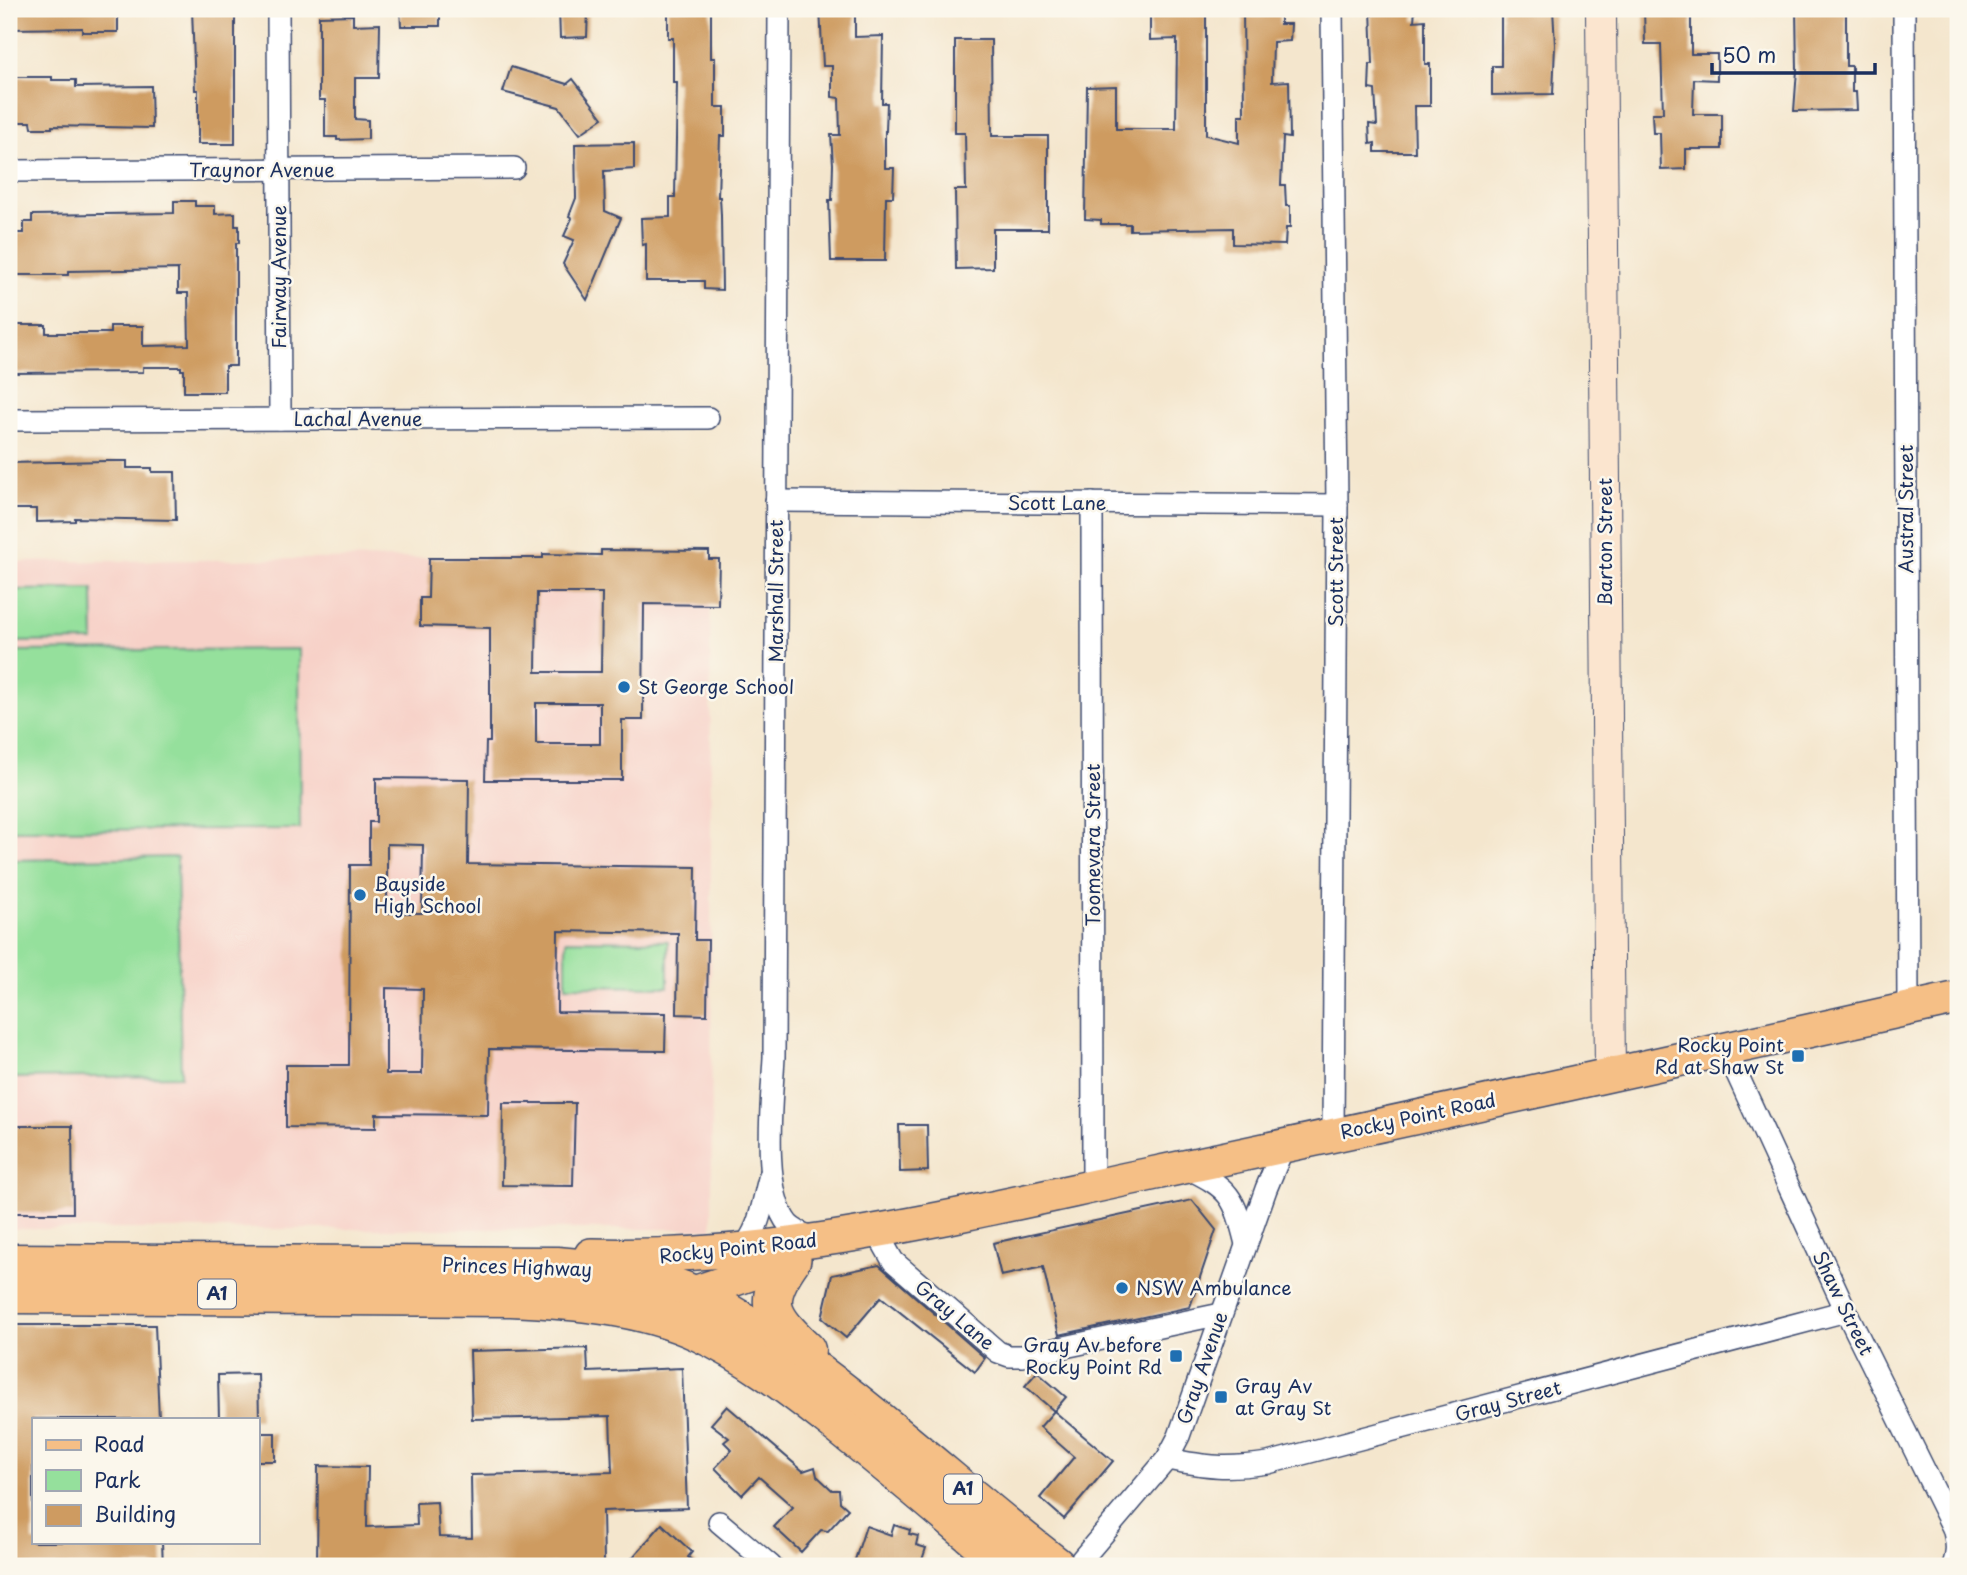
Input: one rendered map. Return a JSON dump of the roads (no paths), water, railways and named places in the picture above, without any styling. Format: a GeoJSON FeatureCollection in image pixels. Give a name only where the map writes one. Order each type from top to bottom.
{"type":"FeatureCollection","features":[{"type":"Feature","properties":{"kind":"highway"},"geometry":{"type":"LineString","coordinates":[[804,1250],[775,1284],[773,1308],[778,1320],[870,1412]]}},
{"type":"Feature","properties":{"kind":"highway","name":"Princes Highway"},"geometry":{"type":"LineString","coordinates":[[9,1263],[557,1266],[596,1270],[650,1281],[692,1294],[753,1327],[870,1412],[1056,1566]]}},
{"type":"Feature","properties":{"kind":"highway","name":"Princes Highway"},"geometry":{"type":"LineString","coordinates":[[9,1294],[511,1297],[579,1302],[635,1312],[698,1331],[756,1364],[845,1430],[1008,1566]]}},
{"type":"Feature","properties":{"kind":"main road","name":"Rocky Point Road"},"geometry":{"type":"LineString","coordinates":[[635,1312],[692,1294],[804,1250],[876,1231],[1284,1146],[1958,998]]}},
{"type":"Feature","properties":{"kind":"main road","name":"Rocky Point Road"},"geometry":{"type":"LineString","coordinates":[[433,1264],[476,1252],[650,1257],[804,1250]]}},
{"type":"Feature","properties":{"kind":"street","name":"Fairway Avenue"},"geometry":{"type":"LineString","coordinates":[[278,9],[280,419]]}},
{"type":"Feature","properties":{"kind":"street","name":"Marshall Street"},"geometry":{"type":"LineString","coordinates":[[740,1251],[752,1239],[757,1227],[771,1172],[774,1044],[779,9]]}},
{"type":"Feature","properties":{"kind":"street","name":"Scott Street"},"geometry":{"type":"LineString","coordinates":[[1332,9],[1337,505],[1333,1134]]}},
{"type":"Feature","properties":{"kind":"street","name":"Barton Street"},"geometry":{"type":"LineString","coordinates":[[1601,9],[1611,1074]]}},
{"type":"Feature","properties":{"kind":"street","name":"Austral Street"},"geometry":{"type":"LineString","coordinates":[[1904,9],[1908,1009]]}},
{"type":"Feature","properties":{"kind":"street","name":"Traynor Avenue"},"geometry":{"type":"LineString","coordinates":[[9,171],[514,168]]}},
{"type":"Feature","properties":{"kind":"street","name":"Lachal Avenue"},"geometry":{"type":"LineString","coordinates":[[9,420],[708,418]]}},
{"type":"Feature","properties":{"kind":"street","name":"Scott Lane"},"geometry":{"type":"LineString","coordinates":[[776,501],[1337,505]]}},
{"type":"Feature","properties":{"kind":"street","name":"Toomevara Street"},"geometry":{"type":"LineString","coordinates":[[1092,503],[1093,1186]]}},
{"type":"Feature","properties":{"kind":"street","name":"Shaw Street"},"geometry":{"type":"LineString","coordinates":[[1726,1050],[1846,1311],[1953,1528],[1957,1543],[1955,1561]]}},
{"type":"Feature","properties":{"kind":"street","name":"Gray Avenue"},"geometry":{"type":"LineString","coordinates":[[1079,1566],[1082,1559],[1167,1459],[1179,1436],[1246,1244],[1284,1146]]}},
{"type":"Feature","properties":{"kind":"street"},"geometry":{"type":"LineString","coordinates":[[1185,1167],[1213,1181],[1227,1193],[1237,1209],[1246,1244]]}},
{"type":"Feature","properties":{"kind":"street","name":"Marshall Street"},"geometry":{"type":"LineString","coordinates":[[771,1172],[786,1222],[800,1233],[804,1250]]}},
{"type":"Feature","properties":{"kind":"street","name":"Gray Lane"},"geometry":{"type":"LineString","coordinates":[[876,1231],[892,1261],[998,1352],[1009,1356],[1022,1356],[1221,1314]]}},
{"type":"Feature","properties":{"kind":"street","name":"Gray Street"},"geometry":{"type":"LineString","coordinates":[[1167,1459],[1209,1467],[1268,1463],[1846,1311]]}},
{"type":"Feature","properties":{"kind":"street"},"geometry":{"type":"LineString","coordinates":[[719,1522],[771,1566]]}},
{"type":"Feature","properties":{"kind":"place","name":"St George School"},"geometry":{"type":"Point","coordinates":[624,687]}},
{"type":"Feature","properties":{"kind":"place","name":"Bayside High School"},"geometry":{"type":"Point","coordinates":[360,895]}},
{"type":"Feature","properties":{"kind":"place","name":"Rocky Point Rd at Shaw St"},"geometry":{"type":"Point","coordinates":[1798,1056]}},
{"type":"Feature","properties":{"kind":"place","name":"NSW Ambulance"},"geometry":{"type":"Point","coordinates":[1122,1288]}},
{"type":"Feature","properties":{"kind":"place","name":"Gray Av before Rocky Point Rd"},"geometry":{"type":"Point","coordinates":[1176,1356]}},
{"type":"Feature","properties":{"kind":"place","name":"Gray Av at Gray St"},"geometry":{"type":"Point","coordinates":[1221,1397]}}]}
